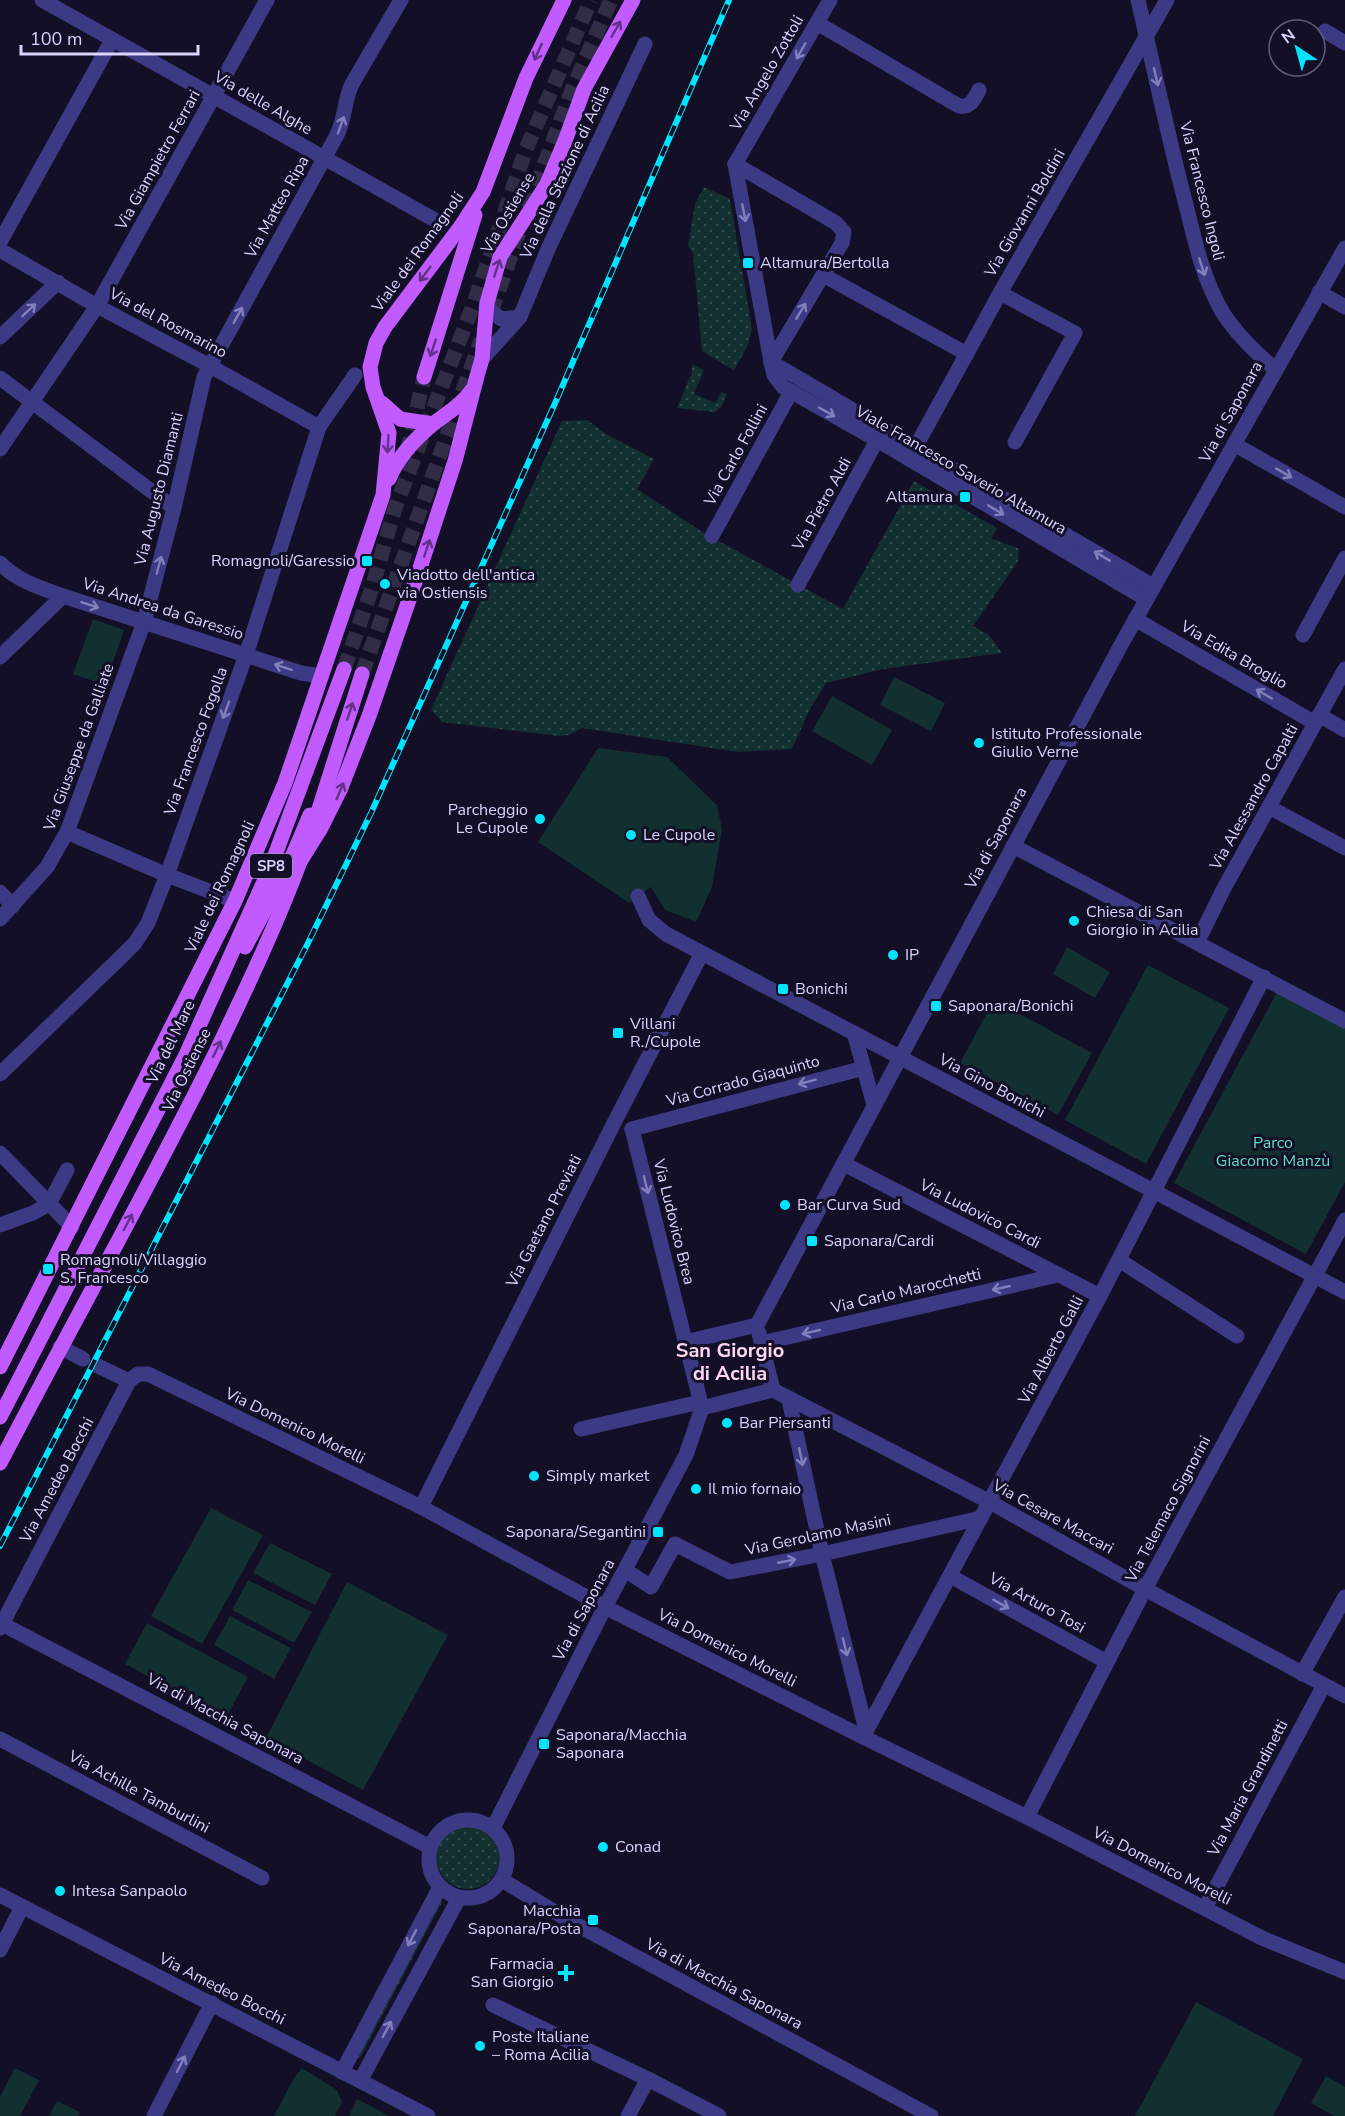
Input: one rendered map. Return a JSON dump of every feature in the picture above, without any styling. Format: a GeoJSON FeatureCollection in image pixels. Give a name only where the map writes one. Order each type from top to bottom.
{"type":"FeatureCollection","features":[{"type":"Feature","properties":{"kind":"main road","name":"Viale dei Romagnoli"},"geometry":{"type":"LineString","coordinates":[[0,1367],[236,901],[285,783],[383,495],[389,433],[370,373],[371,358],[376,343],[483,192],[526,78],[564,0]]}},
{"type":"Feature","properties":{"kind":"main road","name":"Via Ostiense"},"geometry":{"type":"LineString","coordinates":[[301,860],[333,806],[369,716],[452,471],[482,359],[486,307],[503,252],[547,184],[584,88],[633,0]]}},
{"type":"Feature","properties":{"kind":"main road"},"geometry":{"type":"LineString","coordinates":[[423,377],[483,192]]}},
{"type":"Feature","properties":{"kind":"main road"},"geometry":{"type":"LineString","coordinates":[[383,495],[402,455],[433,424],[463,402],[475,387]]}},
{"type":"Feature","properties":{"kind":"main road"},"geometry":{"type":"LineString","coordinates":[[376,395],[396,417],[407,421],[433,424]]}},
{"type":"Feature","properties":{"kind":"main road","name":"Via del Mare"},"geometry":{"type":"LineString","coordinates":[[0,1417],[185,1057],[271,866],[344,669]]}},
{"type":"Feature","properties":{"kind":"main road","name":"Via Ostiense"},"geometry":{"type":"LineString","coordinates":[[0,1463],[176,1133],[237,1008],[301,860],[326,790],[362,674]]}},
{"type":"Feature","properties":{"kind":"main road"},"geometry":{"type":"LineString","coordinates":[[185,1057],[287,869],[338,749]]}},
{"type":"Feature","properties":{"kind":"street","name":"Via delle Alghe"},"geometry":{"type":"LineString","coordinates":[[42,0],[435,220]]}},
{"type":"Feature","properties":{"kind":"street","name":"Via Giampietro Ferrari"},"geometry":{"type":"LineString","coordinates":[[0,449],[97,306],[267,0]]}},
{"type":"Feature","properties":{"kind":"street","name":"Via Matteo Ripa"},"geometry":{"type":"LineString","coordinates":[[210,366],[343,123],[347,97],[352,84],[401,0]]}},
{"type":"Feature","properties":{"kind":"street","name":"Via Angelo Zottoli"},"geometry":{"type":"LineString","coordinates":[[735,164],[830,0]]}},
{"type":"Feature","properties":{"kind":"street","name":"Via Francesco Ingoli"},"geometry":{"type":"LineString","coordinates":[[1138,0],[1176,170],[1207,279],[1232,327],[1252,350],[1275,369]]}},
{"type":"Feature","properties":{"kind":"street","name":"Via Giovanni Boldini"},"geometry":{"type":"LineString","coordinates":[[913,452],[1000,292],[1167,0]]}},
{"type":"Feature","properties":{"kind":"street"},"geometry":{"type":"LineString","coordinates":[[817,23],[959,106],[966,107],[979,90]]}},
{"type":"Feature","properties":{"kind":"street"},"geometry":{"type":"LineString","coordinates":[[1327,33],[1345,43]]}},
{"type":"Feature","properties":{"kind":"street"},"geometry":{"type":"LineString","coordinates":[[0,242],[112,40]]}},
{"type":"Feature","properties":{"kind":"street","name":"Via della Stazione di Acilia"},"geometry":{"type":"LineString","coordinates":[[482,359],[520,316],[548,249],[645,44]]}},
{"type":"Feature","properties":{"kind":"street"},"geometry":{"type":"LineString","coordinates":[[735,164],[836,223],[844,232],[843,239],[823,275],[771,362]]}},
{"type":"Feature","properties":{"kind":"street","name":"Viale Francesco Saverio Altamura"},"geometry":{"type":"LineString","coordinates":[[735,164],[771,362],[777,380],[791,392],[877,440],[913,452]]}},
{"type":"Feature","properties":{"kind":"street","name":"Via di Saponara"},"geometry":{"type":"LineString","coordinates":[[757,1325],[1149,593],[1345,248]]}},
{"type":"Feature","properties":{"kind":"street","name":"Via del Rosmarino"},"geometry":{"type":"LineString","coordinates":[[0,250],[97,306],[319,427]]}},
{"type":"Feature","properties":{"kind":"street"},"geometry":{"type":"LineString","coordinates":[[823,275],[967,354]]}},
{"type":"Feature","properties":{"kind":"street"},"geometry":{"type":"LineString","coordinates":[[0,337],[58,282]]}},
{"type":"Feature","properties":{"kind":"street"},"geometry":{"type":"LineString","coordinates":[[1000,292],[1075,333],[1015,442]]}},
{"type":"Feature","properties":{"kind":"street"},"geometry":{"type":"LineString","coordinates":[[1319,292],[1345,307]]}},
{"type":"Feature","properties":{"kind":"street"},"geometry":{"type":"LineString","coordinates":[[486,307],[501,319],[520,316]]}},
{"type":"Feature","properties":{"kind":"street","name":"Viale Francesco Saverio Altamura"},"geometry":{"type":"LineString","coordinates":[[771,362],[913,452],[1149,593]]}},
{"type":"Feature","properties":{"kind":"street","name":"Via Augusto Diamanti"},"geometry":{"type":"LineString","coordinates":[[144,622],[174,508],[204,377],[210,366]]}},
{"type":"Feature","properties":{"kind":"street","name":"Via Francesco Fogolla"},"geometry":{"type":"LineString","coordinates":[[0,1074],[135,943],[148,923],[246,655],[319,427],[355,375]]}},
{"type":"Feature","properties":{"kind":"street"},"geometry":{"type":"LineString","coordinates":[[0,378],[174,508]]}},
{"type":"Feature","properties":{"kind":"street","name":"Via Carlo Follini"},"geometry":{"type":"LineString","coordinates":[[712,536],[791,392]]}},
{"type":"Feature","properties":{"kind":"street","name":"Via Pietro Aldi"},"geometry":{"type":"LineString","coordinates":[[798,585],[877,440]]}},
{"type":"Feature","properties":{"kind":"street"},"geometry":{"type":"LineString","coordinates":[[1234,444],[1345,507]]}},
{"type":"Feature","properties":{"kind":"street"},"geometry":{"type":"LineString","coordinates":[[1303,635],[1345,558]]}},
{"type":"Feature","properties":{"kind":"street","name":"Via Andrea da Garessio"},"geometry":{"type":"LineString","coordinates":[[0,563],[7,571],[31,584],[63,596],[301,673],[321,676]]}},
{"type":"Feature","properties":{"kind":"street"},"geometry":{"type":"LineString","coordinates":[[0,657],[63,596]]}},
{"type":"Feature","properties":{"kind":"street","name":"Via Edita Broglio"},"geometry":{"type":"LineString","coordinates":[[1135,619],[1317,719],[1345,730]]}},
{"type":"Feature","properties":{"kind":"street","name":"Via Giuseppe da Galliate"},"geometry":{"type":"LineString","coordinates":[[0,919],[47,867],[67,832],[144,622]]}},
{"type":"Feature","properties":{"kind":"street","name":"Via Alessandro Capalti"},"geometry":{"type":"LineString","coordinates":[[1197,943],[1345,669]]}},
{"type":"Feature","properties":{"kind":"street"},"geometry":{"type":"LineString","coordinates":[[1269,807],[1345,848]]}},
{"type":"Feature","properties":{"kind":"street"},"geometry":{"type":"LineString","coordinates":[[67,832],[167,875],[236,901]]}},
{"type":"Feature","properties":{"kind":"street"},"geometry":{"type":"LineString","coordinates":[[1013,846],[1345,1021]]}},
{"type":"Feature","properties":{"kind":"street"},"geometry":{"type":"LineString","coordinates":[[0,892],[13,906]]}},
{"type":"Feature","properties":{"kind":"street","name":"Via Gino Bonichi"},"geometry":{"type":"LineString","coordinates":[[638,896],[647,916],[656,928],[1345,1292]]}},
{"type":"Feature","properties":{"kind":"street","name":"Via Gaetano Previati"},"geometry":{"type":"LineString","coordinates":[[421,1507],[702,953]]}},
{"type":"Feature","properties":{"kind":"street","name":"Via Alberto Galli"},"geometry":{"type":"LineString","coordinates":[[864,1733],[1100,1296],[1264,977]]}},
{"type":"Feature","properties":{"kind":"street"},"geometry":{"type":"LineString","coordinates":[[854,1033],[874,1105]]}},
{"type":"Feature","properties":{"kind":"street","name":"Via Corrado Giaquinto"},"geometry":{"type":"LineString","coordinates":[[632,1129],[864,1068]]}},
{"type":"Feature","properties":{"kind":"street"},"geometry":{"type":"LineString","coordinates":[[615,1121],[632,1129]]}},
{"type":"Feature","properties":{"kind":"street","name":"Via Ludovico Brea"},"geometry":{"type":"LineString","coordinates":[[632,1129],[701,1405]]}},
{"type":"Feature","properties":{"kind":"street"},"geometry":{"type":"LineString","coordinates":[[0,1153],[72,1227]]}},
{"type":"Feature","properties":{"kind":"street","name":"Via Ludovico Cardi"},"geometry":{"type":"LineString","coordinates":[[844,1164],[1100,1296]]}},
{"type":"Feature","properties":{"kind":"street"},"geometry":{"type":"LineString","coordinates":[[0,1225],[33,1213],[49,1204],[67,1170]]}},
{"type":"Feature","properties":{"kind":"street","name":"Via Telemaco Signorini"},"geometry":{"type":"LineString","coordinates":[[1027,1817],[1145,1589],[1345,1220]]}},
{"type":"Feature","properties":{"kind":"street"},"geometry":{"type":"LineString","coordinates":[[1119,1260],[1237,1336]]}},
{"type":"Feature","properties":{"kind":"street","name":"Via Carlo Marocchetti"},"geometry":{"type":"LineString","coordinates":[[762,1343],[1058,1275]]}},
{"type":"Feature","properties":{"kind":"street"},"geometry":{"type":"LineString","coordinates":[[580,1429],[773,1390],[757,1325],[685,1342]]}},
{"type":"Feature","properties":{"kind":"street"},"geometry":{"type":"LineString","coordinates":[[60,1347],[83,1359]]}},
{"type":"Feature","properties":{"kind":"street"},"geometry":{"type":"LineString","coordinates":[[98,1366],[129,1381]]}},
{"type":"Feature","properties":{"kind":"street","name":"Via Domenico Morelli"},"geometry":{"type":"LineString","coordinates":[[129,1381],[138,1374],[148,1374],[421,1507],[605,1607],[864,1733],[1262,1938],[1345,1972]]}},
{"type":"Feature","properties":{"kind":"street","name":"Via Amedeo Bocchi"},"geometry":{"type":"LineString","coordinates":[[1,1626],[129,1381]]}},
{"type":"Feature","properties":{"kind":"street","name":"Via Cesare Maccari"},"geometry":{"type":"LineString","coordinates":[[773,1390],[990,1502],[1145,1589],[1345,1696]]}},
{"type":"Feature","properties":{"kind":"street"},"geometry":{"type":"LineString","coordinates":[[789,1400],[864,1733]]}},
{"type":"Feature","properties":{"kind":"street","name":"Via di Saponara"},"geometry":{"type":"LineString","coordinates":[[493,1828],[605,1607],[686,1455],[697,1427],[701,1405]]}},
{"type":"Feature","properties":{"kind":"street","name":"Via Gerolamo Masini"},"geometry":{"type":"LineString","coordinates":[[625,1570],[651,1587],[675,1544],[730,1572],[981,1518]]}},
{"type":"Feature","properties":{"kind":"street","name":"Via Arturo Tosi"},"geometry":{"type":"LineString","coordinates":[[950,1576],[1107,1662]]}},
{"type":"Feature","properties":{"kind":"street"},"geometry":{"type":"LineString","coordinates":[[1302,1674],[1345,1597]]}},
{"type":"Feature","properties":{"kind":"street","name":"Via di Macchia Saponara"},"geometry":{"type":"LineString","coordinates":[[1,1626],[430,1847]]}},
{"type":"Feature","properties":{"kind":"street","name":"Via Maria Grandinetti"},"geometry":{"type":"LineString","coordinates":[[1205,1908],[1323,1685]]}},
{"type":"Feature","properties":{"kind":"street","name":"Via Achille Tamburlini"},"geometry":{"type":"LineString","coordinates":[[0,1738],[262,1878]]}},
{"type":"Feature","properties":{"kind":"street"},"geometry":{"type":"LineString","coordinates":[[469,1819],[493,1828],[501,1836],[508,1858],[507,1869],[502,1880],[494,1889],[483,1896],[471,1899],[459,1898],[440,1887],[429,1868],[430,1847],[441,1831],[457,1821],[469,1819]]}},
{"type":"Feature","properties":{"kind":"street","name":"Via di Macchia Saponara"},"geometry":{"type":"LineString","coordinates":[[502,1880],[570,1921],[931,2116]]}},
{"type":"Feature","properties":{"kind":"street"},"geometry":{"type":"LineString","coordinates":[[342,2072],[440,1887]]}},
{"type":"Feature","properties":{"kind":"street","name":"Via Amedeo Bocchi"},"geometry":{"type":"LineString","coordinates":[[0,1895],[428,2116]]}},
{"type":"Feature","properties":{"kind":"street"},"geometry":{"type":"LineString","coordinates":[[360,2081],[459,1898]]}},
{"type":"Feature","properties":{"kind":"street"},"geometry":{"type":"LineString","coordinates":[[0,1950],[22,1907]]}},
{"type":"Feature","properties":{"kind":"street"},"geometry":{"type":"LineString","coordinates":[[154,2116],[212,2003]]}},
{"type":"Feature","properties":{"kind":"street"},"geometry":{"type":"LineString","coordinates":[[493,2005],[648,2079],[694,2110],[719,2116]]}},
{"type":"Feature","properties":{"kind":"street"},"geometry":{"type":"LineString","coordinates":[[628,2116],[648,2079]]}},
{"type":"Feature","properties":{"kind":"green space"},"geometry":{"type":"Polygon","coordinates":[[[704,187],[730,199],[752,329],[747,347],[734,370],[702,351],[693,253],[688,246],[695,204],[704,187]]]}},
{"type":"Feature","properties":{"kind":"green space"},"geometry":{"type":"Polygon","coordinates":[[[692,364],[704,370],[694,394],[716,403],[721,392],[727,394],[721,407],[715,412],[677,408],[692,372],[692,364]]]}},
{"type":"Feature","properties":{"kind":"green space"},"geometry":{"type":"Polygon","coordinates":[[[587,420],[606,434],[654,459],[637,489],[704,533],[843,609],[914,481],[997,528],[991,538],[1019,549],[1018,561],[973,626],[989,635],[1002,653],[883,669],[826,683],[811,707],[792,749],[738,752],[582,728],[569,735],[559,736],[442,722],[431,710],[562,421],[587,420]]]}},
{"type":"Feature","properties":{"kind":"green space"},"geometry":{"type":"Polygon","coordinates":[[[93,619],[124,630],[105,685],[73,674],[93,619]]]}},
{"type":"Feature","properties":{"kind":"green space"},"geometry":{"type":"Polygon","coordinates":[[[894,677],[945,703],[931,731],[880,705],[894,677]]]}},
{"type":"Feature","properties":{"kind":"green space"},"geometry":{"type":"Polygon","coordinates":[[[832,696],[892,730],[872,765],[812,731],[832,696]]]}},
{"type":"Feature","properties":{"kind":"green space","name":"Le Cupole"},"geometry":{"type":"Polygon","coordinates":[[[598,748],[667,757],[717,805],[722,829],[712,887],[696,922],[665,910],[651,887],[629,903],[538,842],[598,748]]]}},
{"type":"Feature","properties":{"kind":"green space"},"geometry":{"type":"Polygon","coordinates":[[[1067,947],[1110,972],[1095,998],[1053,974],[1067,947]]]}},
{"type":"Feature","properties":{"kind":"green space"},"geometry":{"type":"Polygon","coordinates":[[[1148,965],[1229,1008],[1146,1164],[1065,1120],[1148,965]]]}},
{"type":"Feature","properties":{"kind":"green space","name":"Parco Giacomo Manzù"},"geometry":{"type":"Polygon","coordinates":[[[1277,992],[1345,1029],[1345,1182],[1306,1254],[1174,1183],[1277,992]]]}},
{"type":"Feature","properties":{"kind":"green space"},"geometry":{"type":"Polygon","coordinates":[[[994,1000],[1092,1053],[1058,1115],[960,1063],[994,1000]]]}},
{"type":"Feature","properties":{"kind":"green space"},"geometry":{"type":"Polygon","coordinates":[[[211,1508],[263,1535],[202,1644],[151,1616],[211,1508]]]}},
{"type":"Feature","properties":{"kind":"green space"},"geometry":{"type":"Polygon","coordinates":[[[270,1543],[332,1574],[315,1605],[253,1573],[270,1543]]]}},
{"type":"Feature","properties":{"kind":"green space"},"geometry":{"type":"Polygon","coordinates":[[[248,1580],[312,1612],[294,1643],[232,1610],[248,1580]]]}},
{"type":"Feature","properties":{"kind":"green space"},"geometry":{"type":"Polygon","coordinates":[[[347,1582],[448,1635],[363,1790],[266,1738],[347,1582]]]}},
{"type":"Feature","properties":{"kind":"green space"},"geometry":{"type":"Polygon","coordinates":[[[230,1616],[291,1648],[274,1679],[214,1645],[230,1616]]]}},
{"type":"Feature","properties":{"kind":"green space"},"geometry":{"type":"Polygon","coordinates":[[[147,1623],[248,1677],[226,1718],[125,1664],[147,1623]]]}},
{"type":"Feature","properties":{"kind":"green space"},"geometry":{"type":"Polygon","coordinates":[[[468,1827],[480,1829],[490,1836],[497,1846],[499,1858],[497,1870],[490,1880],[480,1887],[468,1889],[456,1887],[446,1880],[439,1870],[437,1858],[439,1846],[446,1836],[456,1829],[468,1827]]]}},
{"type":"Feature","properties":{"kind":"green space"},"geometry":{"type":"Polygon","coordinates":[[[441,1899],[442,1902],[360,2058],[356,2059],[441,1899]]]}},
{"type":"Feature","properties":{"kind":"green space"},"geometry":{"type":"Polygon","coordinates":[[[1196,2002],[1303,2059],[1273,2116],[1135,2116],[1196,2002]]]}},
{"type":"Feature","properties":{"kind":"green space"},"geometry":{"type":"Polygon","coordinates":[[[15,2068],[39,2080],[20,2116],[0,2116],[0,2097],[15,2068]]]}},
{"type":"Feature","properties":{"kind":"green space"},"geometry":{"type":"Polygon","coordinates":[[[302,2068],[337,2090],[342,2102],[335,2116],[274,2116],[294,2078],[302,2068]]]}},
{"type":"Feature","properties":{"kind":"green space"},"geometry":{"type":"Polygon","coordinates":[[[1326,2076],[1345,2087],[1345,2116],[1334,2116],[1311,2103],[1326,2076]]]}},
{"type":"Feature","properties":{"kind":"green space"},"geometry":{"type":"Polygon","coordinates":[[[357,2099],[389,2116],[349,2116],[357,2099]]]}},
{"type":"Feature","properties":{"kind":"green space"},"geometry":{"type":"Polygon","coordinates":[[[57,2101],[80,2112],[78,2116],[49,2116],[57,2101]]]}},
{"type":"Feature","properties":{"kind":"tunnel"},"geometry":{"type":"LineString","coordinates":[[344,669],[372,588],[395,508],[474,303],[526,149],[591,0]]}},
{"type":"Feature","properties":{"kind":"tunnel"},"geometry":{"type":"LineString","coordinates":[[528,208],[572,90],[611,0]]}},
{"type":"Feature","properties":{"kind":"tunnel"},"geometry":{"type":"LineString","coordinates":[[491,312],[519,233]]}},
{"type":"Feature","properties":{"kind":"tunnel"},"geometry":{"type":"LineString","coordinates":[[362,674],[481,340]]}},
{"type":"Feature","properties":{"kind":"tunnel"},"geometry":{"type":"LineString","coordinates":[[407,453],[424,377]]}},
{"type":"Feature","properties":{"kind":"railway"},"geometry":{"type":"LineString","coordinates":[[0,1546],[308,943],[371,813],[556,401],[729,0]]}},
{"type":"Feature","properties":{"kind":"place","name":"Altamura/Bertolla"},"geometry":{"type":"Point","coordinates":[748,263]}},
{"type":"Feature","properties":{"kind":"place","name":"Altamura"},"geometry":{"type":"Point","coordinates":[965,497]}},
{"type":"Feature","properties":{"kind":"place","name":"Romagnoli/Garessio"},"geometry":{"type":"Point","coordinates":[367,561]}},
{"type":"Feature","properties":{"kind":"place","name":"Viadotto dell'antica via Ostiensis"},"geometry":{"type":"Point","coordinates":[385,584]}},
{"type":"Feature","properties":{"kind":"place","name":"Istituto Professionale Giulio Verne"},"geometry":{"type":"Point","coordinates":[979,743]}},
{"type":"Feature","properties":{"kind":"place","name":"Parcheggio Le Cupole"},"geometry":{"type":"Point","coordinates":[540,819]}},
{"type":"Feature","properties":{"kind":"place","name":"Le Cupole"},"geometry":{"type":"Point","coordinates":[631,835]}},
{"type":"Feature","properties":{"kind":"place","name":"Chiesa di San Giorgio in Acilia"},"geometry":{"type":"Point","coordinates":[1074,921]}},
{"type":"Feature","properties":{"kind":"place","name":"IP"},"geometry":{"type":"Point","coordinates":[893,955]}},
{"type":"Feature","properties":{"kind":"place","name":"Bonichi"},"geometry":{"type":"Point","coordinates":[783,989]}},
{"type":"Feature","properties":{"kind":"place","name":"Saponara/Bonichi"},"geometry":{"type":"Point","coordinates":[936,1006]}},
{"type":"Feature","properties":{"kind":"place","name":"Villani R./Cupole"},"geometry":{"type":"Point","coordinates":[618,1033]}},
{"type":"Feature","properties":{"kind":"place","name":"Bar Curva Sud"},"geometry":{"type":"Point","coordinates":[785,1205]}},
{"type":"Feature","properties":{"kind":"place","name":"Saponara/Cardi"},"geometry":{"type":"Point","coordinates":[812,1241]}},
{"type":"Feature","properties":{"kind":"place","name":"Romagnoli/Villaggio S. Francesco"},"geometry":{"type":"Point","coordinates":[48,1269]}},
{"type":"Feature","properties":{"kind":"place","name":"Bar Piersanti"},"geometry":{"type":"Point","coordinates":[727,1423]}},
{"type":"Feature","properties":{"kind":"place","name":"Simply market"},"geometry":{"type":"Point","coordinates":[534,1476]}},
{"type":"Feature","properties":{"kind":"place","name":"Il mio fornaio"},"geometry":{"type":"Point","coordinates":[696,1489]}},
{"type":"Feature","properties":{"kind":"place","name":"Saponara/Segantini"},"geometry":{"type":"Point","coordinates":[658,1532]}},
{"type":"Feature","properties":{"kind":"place","name":"Saponara/Macchia Saponara"},"geometry":{"type":"Point","coordinates":[544,1744]}},
{"type":"Feature","properties":{"kind":"place","name":"Conad"},"geometry":{"type":"Point","coordinates":[603,1847]}},
{"type":"Feature","properties":{"kind":"place","name":"Intesa Sanpaolo"},"geometry":{"type":"Point","coordinates":[60,1891]}},
{"type":"Feature","properties":{"kind":"place","name":"Macchia Saponara/Posta"},"geometry":{"type":"Point","coordinates":[593,1920]}},
{"type":"Feature","properties":{"kind":"place","name":"Farmacia San Giorgio"},"geometry":{"type":"Point","coordinates":[566,1973]}},
{"type":"Feature","properties":{"kind":"place","name":"Poste Italiane – Roma Acilia"},"geometry":{"type":"Point","coordinates":[480,2046]}},
{"type":"Feature","properties":{"kind":"district","name":"San Giorgio di Acilia"},"geometry":{"type":"Point","coordinates":[730,1362]}}]}
